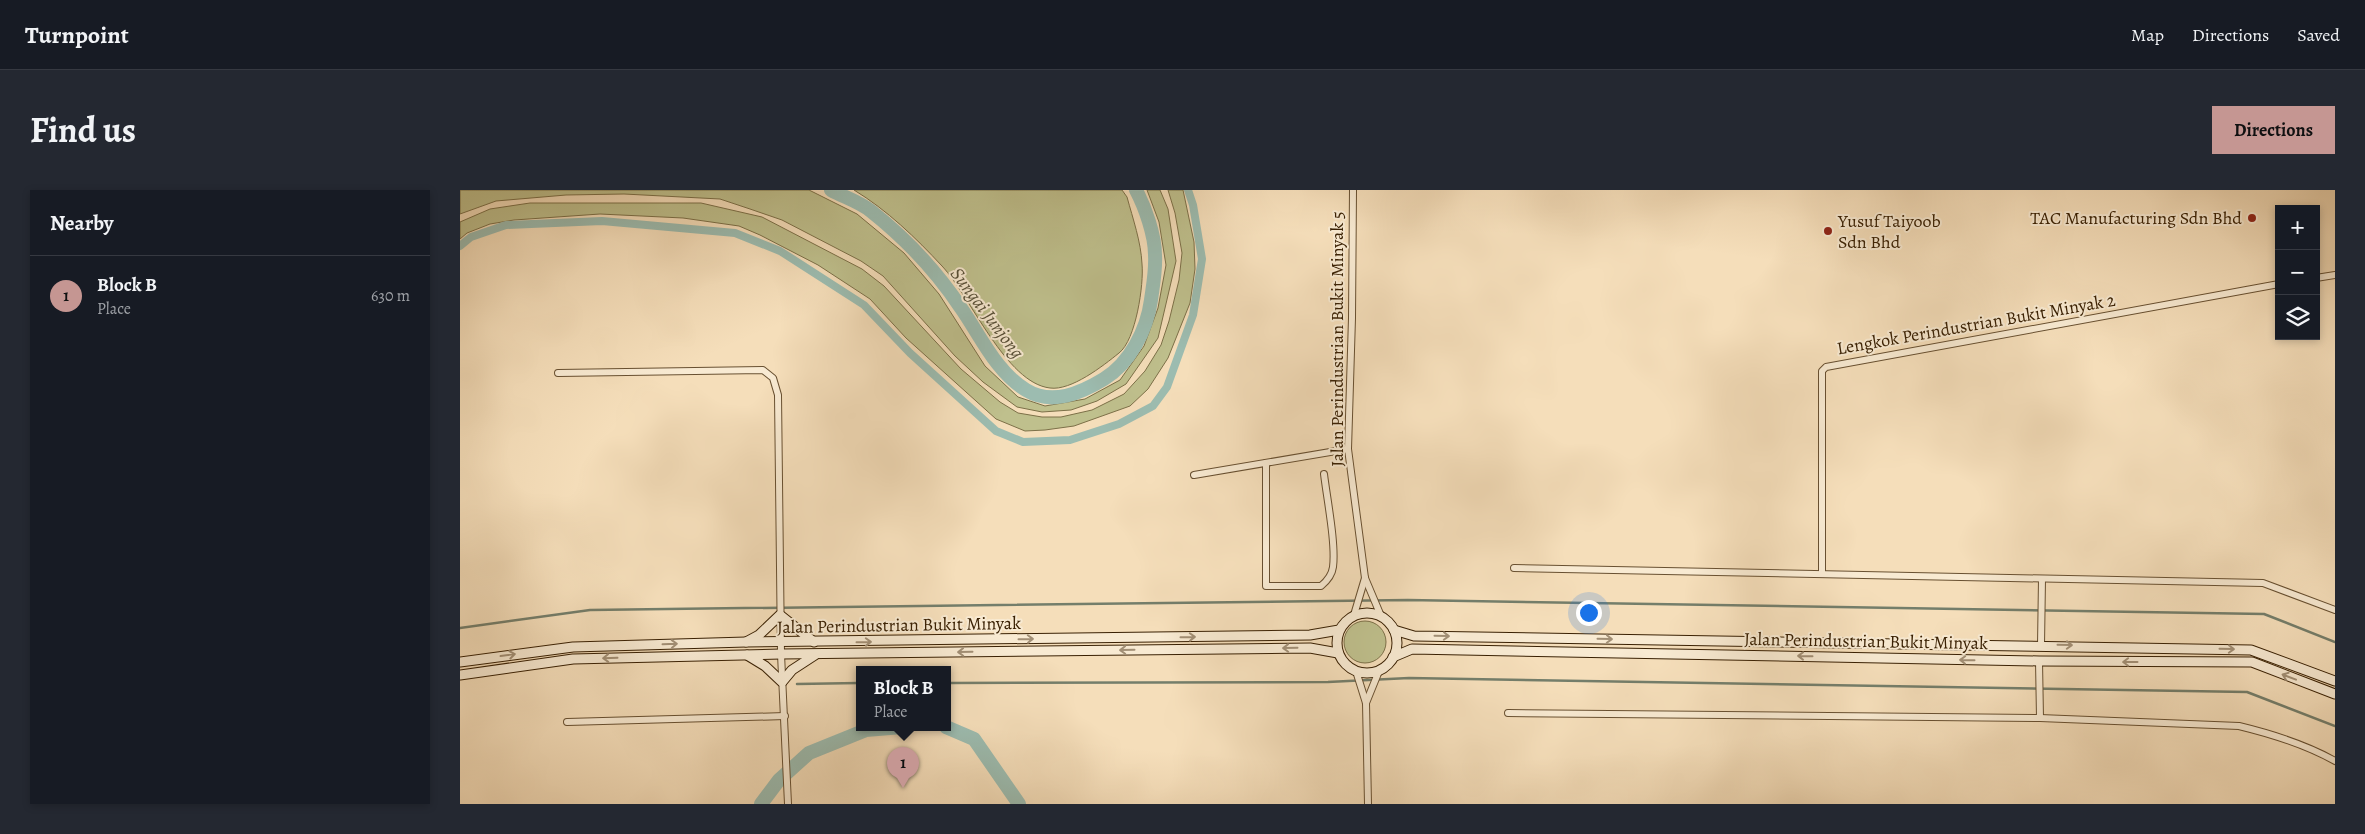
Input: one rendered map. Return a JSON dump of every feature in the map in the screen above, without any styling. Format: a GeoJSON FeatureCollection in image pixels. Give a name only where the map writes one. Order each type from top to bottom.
{"type":"FeatureCollection","features":[{"type":"Feature","properties":{"kind":"main road"},"geometry":{"type":"LineString","coordinates":[[746,642],[759,635],[780,610],[815,642]]}},
{"type":"Feature","properties":{"kind":"main road"},"geometry":{"type":"LineString","coordinates":[[1355,611],[1379,612],[1394,630],[1396,648],[1393,657],[1378,674],[1357,675],[1342,661],[1338,653],[1336,645],[1339,630],[1355,611]]}},
{"type":"Feature","properties":{"kind":"main road","name":"Jalan Perindustrian Bukit Minyak"},"geometry":{"type":"LineString","coordinates":[[460,662],[573,647],[746,642],[1310,635],[1339,630]]}},
{"type":"Feature","properties":{"kind":"main road","name":"Jalan Perindustrian Bukit Minyak"},"geometry":{"type":"LineString","coordinates":[[1394,630],[1414,636],[2040,641],[2251,650],[2335,681]]}},
{"type":"Feature","properties":{"kind":"main road","name":"Jalan Perindustrian Bukit Minyak"},"geometry":{"type":"LineString","coordinates":[[460,674],[573,659],[746,654],[1310,648],[1338,653]]}},
{"type":"Feature","properties":{"kind":"main road","name":"Jalan Perindustrian Bukit Minyak"},"geometry":{"type":"LineString","coordinates":[[1393,657],[1412,648],[2039,665],[2252,662],[2335,694]]}},
{"type":"Feature","properties":{"kind":"main road"},"geometry":{"type":"LineString","coordinates":[[746,654],[765,666],[782,682],[804,661],[818,654]]}},
{"type":"Feature","properties":{"kind":"street","name":"Jalan Perindustrian Bukit Minyak 5"},"geometry":{"type":"LineString","coordinates":[[1353,190],[1348,449],[1365,578]]}},
{"type":"Feature","properties":{"kind":"street"},"geometry":{"type":"LineString","coordinates":[[2320,277],[2335,275]]}},
{"type":"Feature","properties":{"kind":"street","name":"Lengkok Perindustrian Bukit Minyak 2"},"geometry":{"type":"LineString","coordinates":[[1822,574],[1822,371],[1826,367],[2275,285]]}},
{"type":"Feature","properties":{"kind":"street"},"geometry":{"type":"LineString","coordinates":[[558,372],[763,370],[773,378],[778,395],[781,654],[788,804]]}},
{"type":"Feature","properties":{"kind":"street"},"geometry":{"type":"LineString","coordinates":[[1194,475],[1348,449]]}},
{"type":"Feature","properties":{"kind":"street"},"geometry":{"type":"LineString","coordinates":[[1266,463],[1266,586],[1321,586],[1328,579],[1333,569],[1333,555],[1324,474]]}},
{"type":"Feature","properties":{"kind":"street"},"geometry":{"type":"LineString","coordinates":[[1514,568],[2263,583],[2335,610]]}},
{"type":"Feature","properties":{"kind":"street"},"geometry":{"type":"LineString","coordinates":[[1355,611],[1365,578]]}},
{"type":"Feature","properties":{"kind":"street"},"geometry":{"type":"LineString","coordinates":[[1365,578],[1379,612]]}},
{"type":"Feature","properties":{"kind":"street"},"geometry":{"type":"LineString","coordinates":[[2040,641],[2042,579]]}},
{"type":"Feature","properties":{"kind":"street"},"geometry":{"type":"LineString","coordinates":[[2039,665],[2040,718]]}},
{"type":"Feature","properties":{"kind":"street"},"geometry":{"type":"LineString","coordinates":[[1366,703],[1378,674]]}},
{"type":"Feature","properties":{"kind":"street"},"geometry":{"type":"LineString","coordinates":[[1357,675],[1366,703],[1368,804]]}},
{"type":"Feature","properties":{"kind":"street"},"geometry":{"type":"LineString","coordinates":[[1508,713],[2040,718],[2239,726],[2269,733],[2315,750],[2335,761]]}},
{"type":"Feature","properties":{"kind":"street"},"geometry":{"type":"LineString","coordinates":[[567,722],[785,716]]}},
{"type":"Feature","properties":{"kind":"green space"},"geometry":{"type":"Polygon","coordinates":[[[460,190],[809,190],[857,214],[904,253],[939,294],[985,366],[1018,397],[1045,406],[1085,399],[1120,380],[1144,346],[1158,308],[1166,265],[1159,222],[1147,190],[1160,190],[1168,209],[1176,261],[1158,338],[1126,384],[1097,401],[1071,410],[1042,412],[1017,407],[983,382],[955,356],[883,276],[861,261],[782,220],[720,199],[624,194],[566,195],[496,201],[460,214],[460,190]]]}},
{"type":"Feature","properties":{"kind":"green space"},"geometry":{"type":"Polygon","coordinates":[[[854,190],[1122,190],[1127,197],[1136,230],[1140,247],[1142,273],[1138,311],[1125,346],[1096,371],[1077,382],[1058,388],[1050,388],[1034,383],[1004,355],[942,266],[901,225],[878,206],[854,190]]]}},
{"type":"Feature","properties":{"kind":"green space"},"geometry":{"type":"Polygon","coordinates":[[[1168,190],[1183,190],[1194,242],[1195,269],[1190,303],[1168,358],[1148,389],[1130,406],[1074,426],[1045,430],[1025,431],[996,419],[906,338],[870,299],[818,265],[739,226],[683,218],[600,214],[514,220],[490,224],[467,233],[460,239],[460,222],[490,209],[530,203],[701,203],[762,217],[862,269],[884,286],[961,369],[1000,402],[1018,413],[1042,417],[1061,417],[1092,410],[1124,394],[1145,371],[1161,345],[1179,280],[1182,253],[1175,213],[1168,190]]]}},
{"type":"Feature","properties":{"kind":"green space"},"geometry":{"type":"Polygon","coordinates":[[[1369,621],[1377,624],[1383,630],[1386,642],[1383,654],[1377,660],[1361,663],[1353,660],[1347,654],[1344,638],[1347,630],[1353,624],[1369,621]]]}},
{"type":"Feature","properties":{"kind":"waterway","name":"Sungai Junjong"},"geometry":{"type":"LineString","coordinates":[[831,190],[867,208],[896,232],[942,281],[989,352],[1006,373],[1026,390],[1046,397],[1066,396],[1076,393],[1104,379],[1122,364],[1129,355],[1146,323],[1154,278],[1155,247],[1149,221],[1136,190]]}},
{"type":"Feature","properties":{"kind":"waterway"},"geometry":{"type":"LineString","coordinates":[[460,246],[471,237],[506,225],[602,221],[735,233],[780,251],[864,305],[910,353],[996,431],[1023,442],[1070,440],[1119,424],[1153,406],[1167,387],[1193,315],[1202,259],[1193,205],[1188,190]]}},
{"type":"Feature","properties":{"kind":"waterway"},"geometry":{"type":"LineString","coordinates":[[460,628],[590,610],[1408,600],[2264,614],[2335,642]]}},
{"type":"Feature","properties":{"kind":"waterway"},"geometry":{"type":"LineString","coordinates":[[951,683],[1328,682],[1409,678],[2247,692],[2335,726]]}},
{"type":"Feature","properties":{"kind":"waterway"},"geometry":{"type":"LineString","coordinates":[[797,684],[856,683]]}},
{"type":"Feature","properties":{"kind":"waterway"},"geometry":{"type":"LineString","coordinates":[[951,729],[974,739],[1019,804]]}},
{"type":"Feature","properties":{"kind":"waterway"},"geometry":{"type":"LineString","coordinates":[[761,804],[779,780],[809,753],[864,731]]}},
{"type":"Feature","properties":{"kind":"place","name":"TAC Manufacturing Sdn Bhd"},"geometry":{"type":"Point","coordinates":[2252,218]}},
{"type":"Feature","properties":{"kind":"place","name":"Yusuf Taiyoob Sdn Bhd"},"geometry":{"type":"Point","coordinates":[1828,231]}},
{"type":"Feature","properties":{"kind":"place","name":"Block B"},"geometry":{"type":"Point","coordinates":[903,788]}}]}
